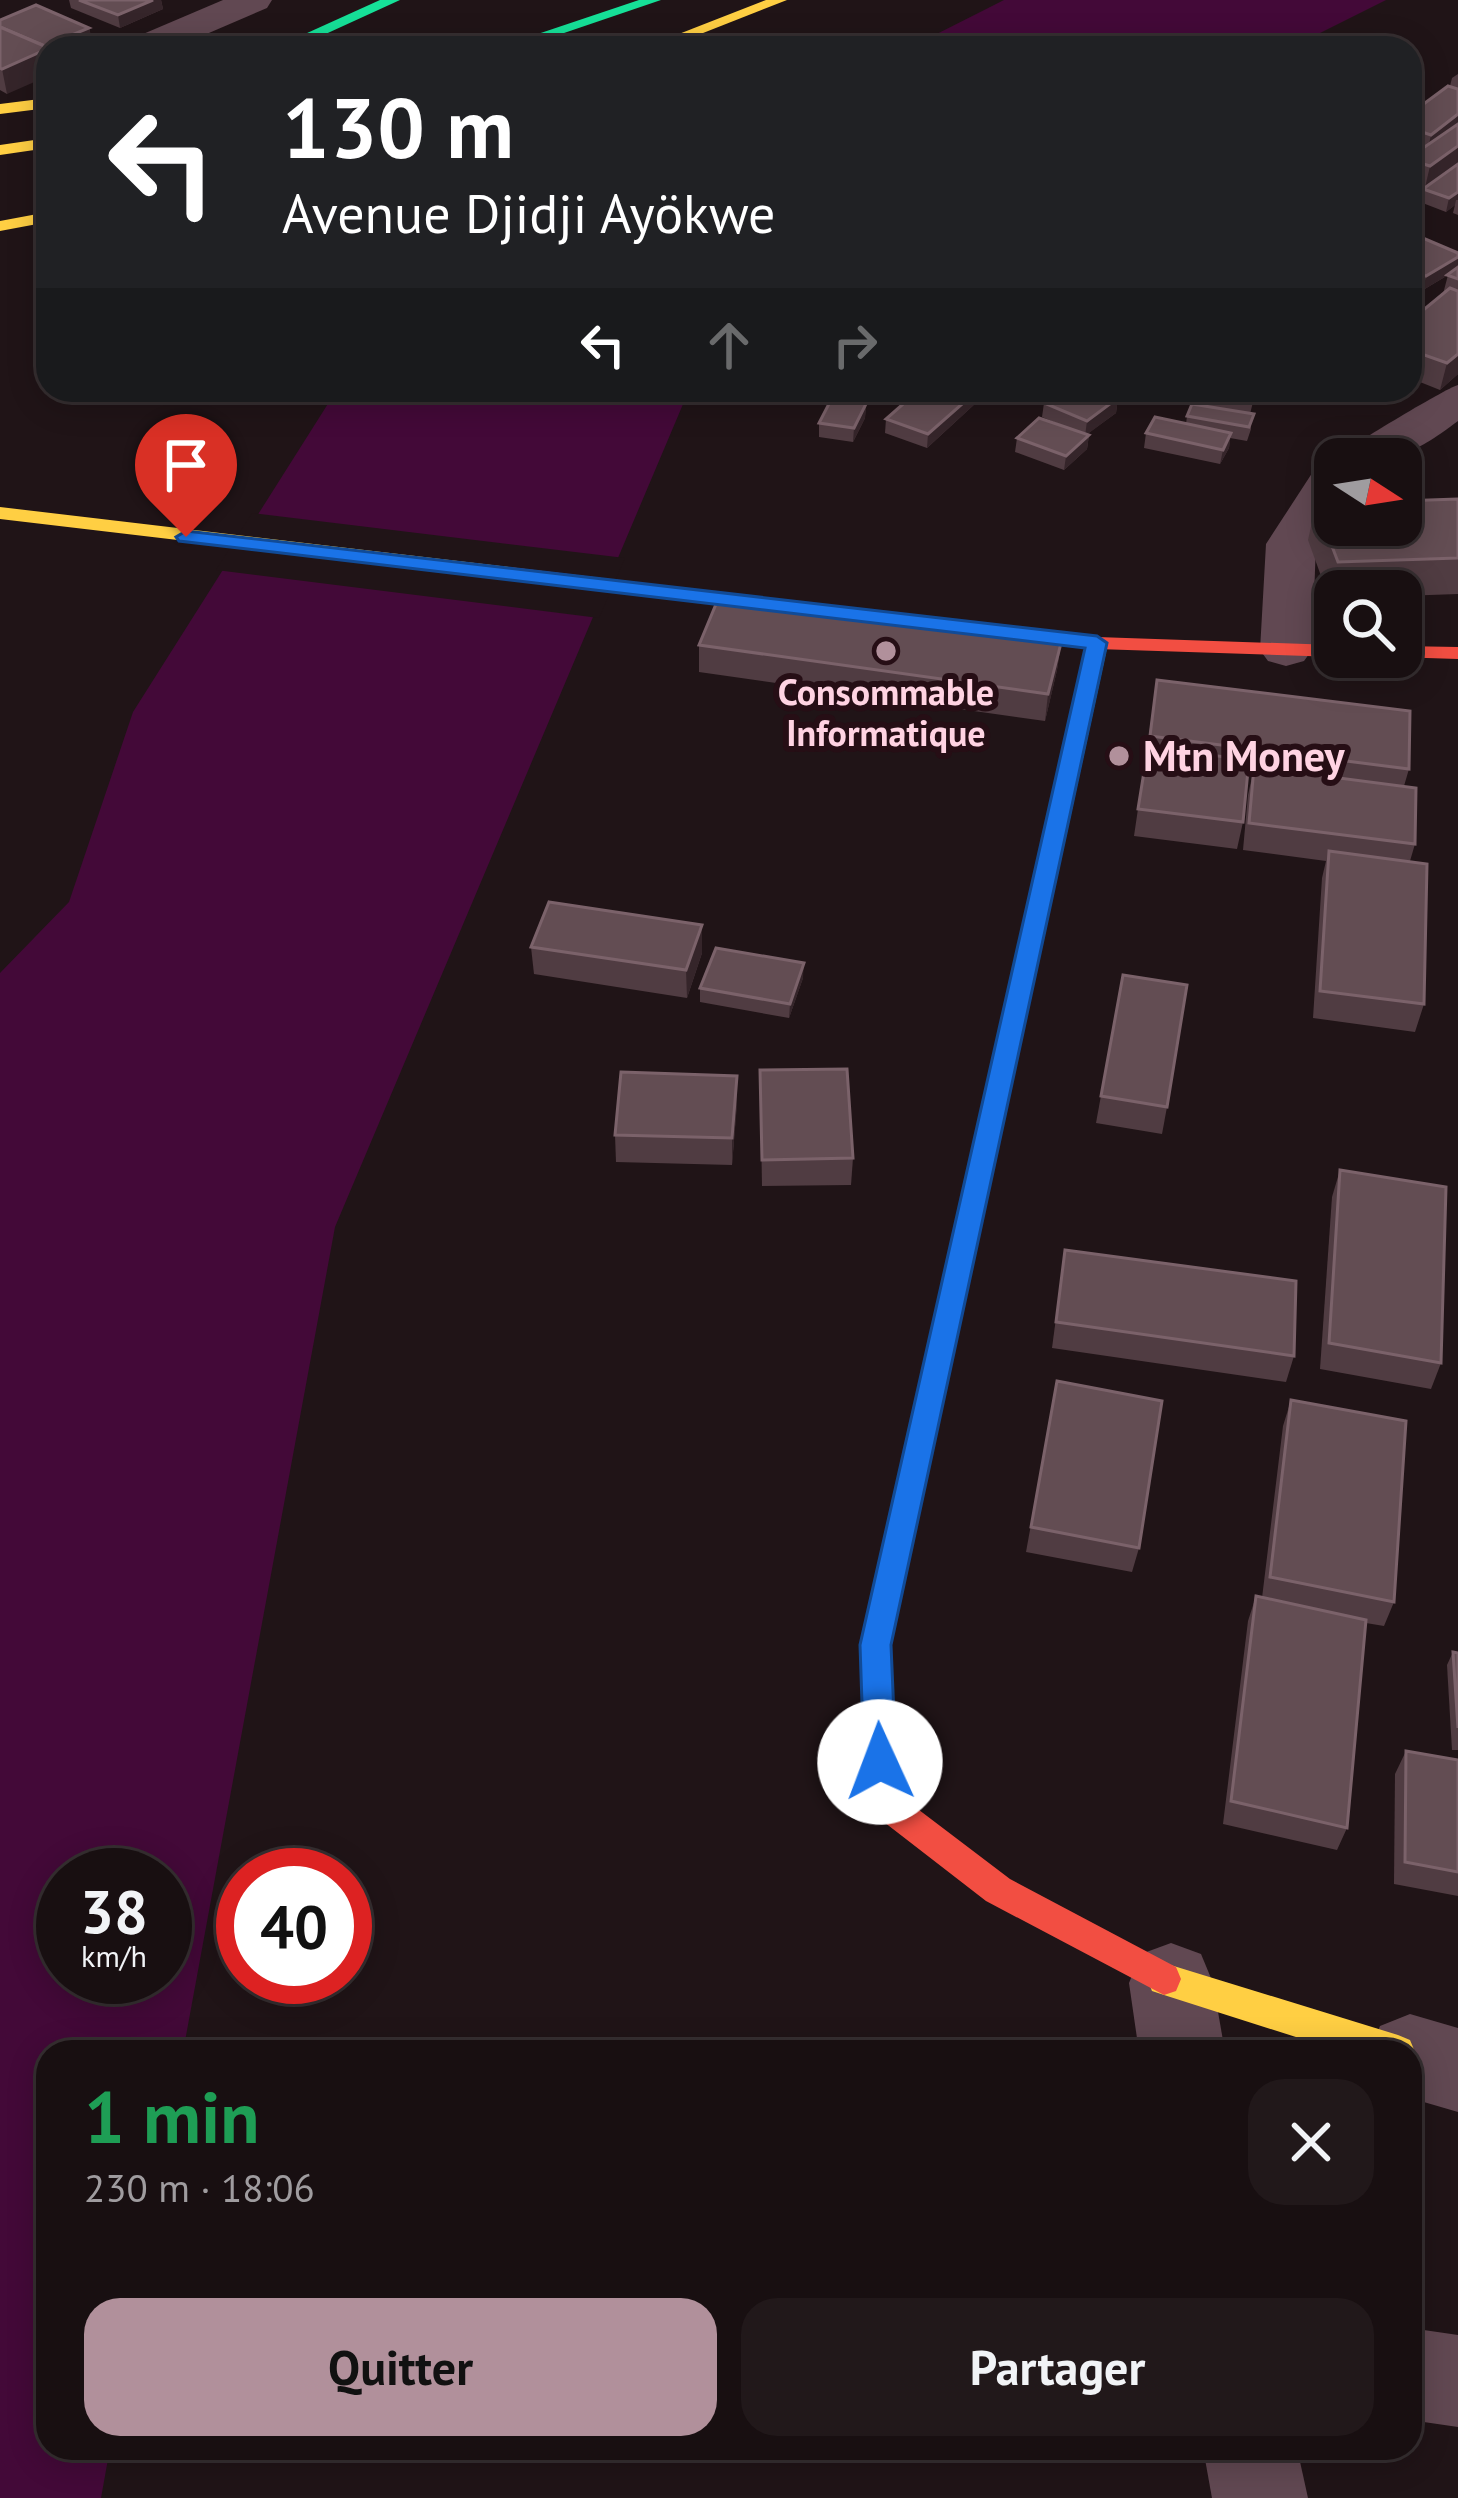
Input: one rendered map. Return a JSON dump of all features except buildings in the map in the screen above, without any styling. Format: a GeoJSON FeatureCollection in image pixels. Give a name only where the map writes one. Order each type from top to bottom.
{"type":"FeatureCollection","features":[{"type":"Feature","properties":{"kind":"main road"},"geometry":{"type":"LineString","coordinates":[[310,36],[393,0]]}},
{"type":"Feature","properties":{"kind":"main road"},"geometry":{"type":"LineString","coordinates":[[542,36],[654,0]]}},
{"type":"Feature","properties":{"kind":"main road"},"geometry":{"type":"LineString","coordinates":[[683,36],[780,0]]}},
{"type":"Feature","properties":{"kind":"main road"},"geometry":{"type":"LineString","coordinates":[[0,109],[36,104]]}},
{"type":"Feature","properties":{"kind":"main road"},"geometry":{"type":"LineString","coordinates":[[0,149],[36,144]]}},
{"type":"Feature","properties":{"kind":"main road"},"geometry":{"type":"LineString","coordinates":[[0,226],[36,219]]}},
{"type":"Feature","properties":{"kind":"main road"},"geometry":{"type":"LineString","coordinates":[[0,513],[1097,643],[1314,651]]}},
{"type":"Feature","properties":{"kind":"main road"},"geometry":{"type":"LineString","coordinates":[[1097,643],[876,1645],[882,1801],[1176,2018],[1320,2040]]}},
{"type":"Feature","properties":{"kind":"main road"},"geometry":{"type":"LineString","coordinates":[[1422,652],[1458,653]]}},
{"type":"Feature","properties":{"kind":"street"},"geometry":{"type":"LineString","coordinates":[[170,36],[254,0]]}},
{"type":"Feature","properties":{"kind":"street"},"geometry":{"type":"LineString","coordinates":[[1436,435],[1458,399]]}},
{"type":"Feature","properties":{"kind":"street"},"geometry":{"type":"LineString","coordinates":[[1286,650],[1291,544],[1314,508]]}},
{"type":"Feature","properties":{"kind":"street"},"geometry":{"type":"LineString","coordinates":[[1422,2060],[1458,2070]]}},
{"type":"Feature","properties":{"kind":"street"},"geometry":{"type":"LineString","coordinates":[[1422,2376],[1458,2381]]}},
{"type":"Feature","properties":{"kind":"street"},"geometry":{"type":"LineString","coordinates":[[1252,2460],[1260,2498]]}},
{"type":"Feature","properties":{"kind":"shaded area"},"geometry":{"type":"Polygon","coordinates":[[[1004,0],[1386,0],[1314,36],[933,36],[1004,0]]]}},
{"type":"Feature","properties":{"kind":"shaded area"},"geometry":{"type":"Polygon","coordinates":[[[329,402],[684,402],[335,1227],[221,1848],[216,1848],[216,1873],[192,2003],[192,1848],[36,1848],[36,2004],[192,2004],[185,2040],[36,2040],[36,2460],[108,2460],[101,2498],[0,2498],[0,973],[69,902],[133,712],[329,402]]]}},
{"type":"Feature","properties":{"kind":"pier"},"geometry":{"type":"Polygon","coordinates":[[[252,513],[625,558],[599,618],[216,570],[252,513]]]}},
{"type":"Feature","properties":{"kind":"traffic: fast"},"geometry":{"type":"LineString","coordinates":[[310,36],[393,0]]}},
{"type":"Feature","properties":{"kind":"traffic: fast"},"geometry":{"type":"LineString","coordinates":[[542,36],[654,0]]}},
{"type":"Feature","properties":{"kind":"traffic: fast"},"geometry":{"type":"LineString","coordinates":[[945,1331],[1097,643]]}},
{"type":"Feature","properties":{"kind":"traffic: slow"},"geometry":{"type":"LineString","coordinates":[[683,36],[780,0]]}},
{"type":"Feature","properties":{"kind":"traffic: slow"},"geometry":{"type":"LineString","coordinates":[[0,109],[36,104]]}},
{"type":"Feature","properties":{"kind":"traffic: slow"},"geometry":{"type":"LineString","coordinates":[[0,150],[36,145]]}},
{"type":"Feature","properties":{"kind":"traffic: slow"},"geometry":{"type":"LineString","coordinates":[[0,226],[36,219]]}},
{"type":"Feature","properties":{"kind":"traffic: slow"},"geometry":{"type":"LineString","coordinates":[[0,513],[509,573]]}},
{"type":"Feature","properties":{"kind":"traffic: slow"},"geometry":{"type":"LineString","coordinates":[[1164,1979],[1360,2040]]}},
{"type":"Feature","properties":{"kind":"traffic: jam"},"geometry":{"type":"LineString","coordinates":[[509,573],[1097,643],[1314,650]]}},
{"type":"Feature","properties":{"kind":"traffic: jam"},"geometry":{"type":"LineString","coordinates":[[1422,652],[1458,653]]}},
{"type":"Feature","properties":{"kind":"traffic: jam"},"geometry":{"type":"LineString","coordinates":[[945,1331],[876,1645],[882,1801],[998,1890],[1164,1979]]}},
{"type":"Feature","properties":{"kind":"place","name":"Consommable Informatique"},"geometry":{"type":"Point","coordinates":[886,651]}},
{"type":"Feature","properties":{"kind":"place","name":"Mtn Money"},"geometry":{"type":"Point","coordinates":[1119,756]}},
{"type":"Feature","properties":{"kind":"route"},"geometry":{"type":"LineString","coordinates":[[186,537],[1097,643],[876,1645],[880,1762]]}}]}
